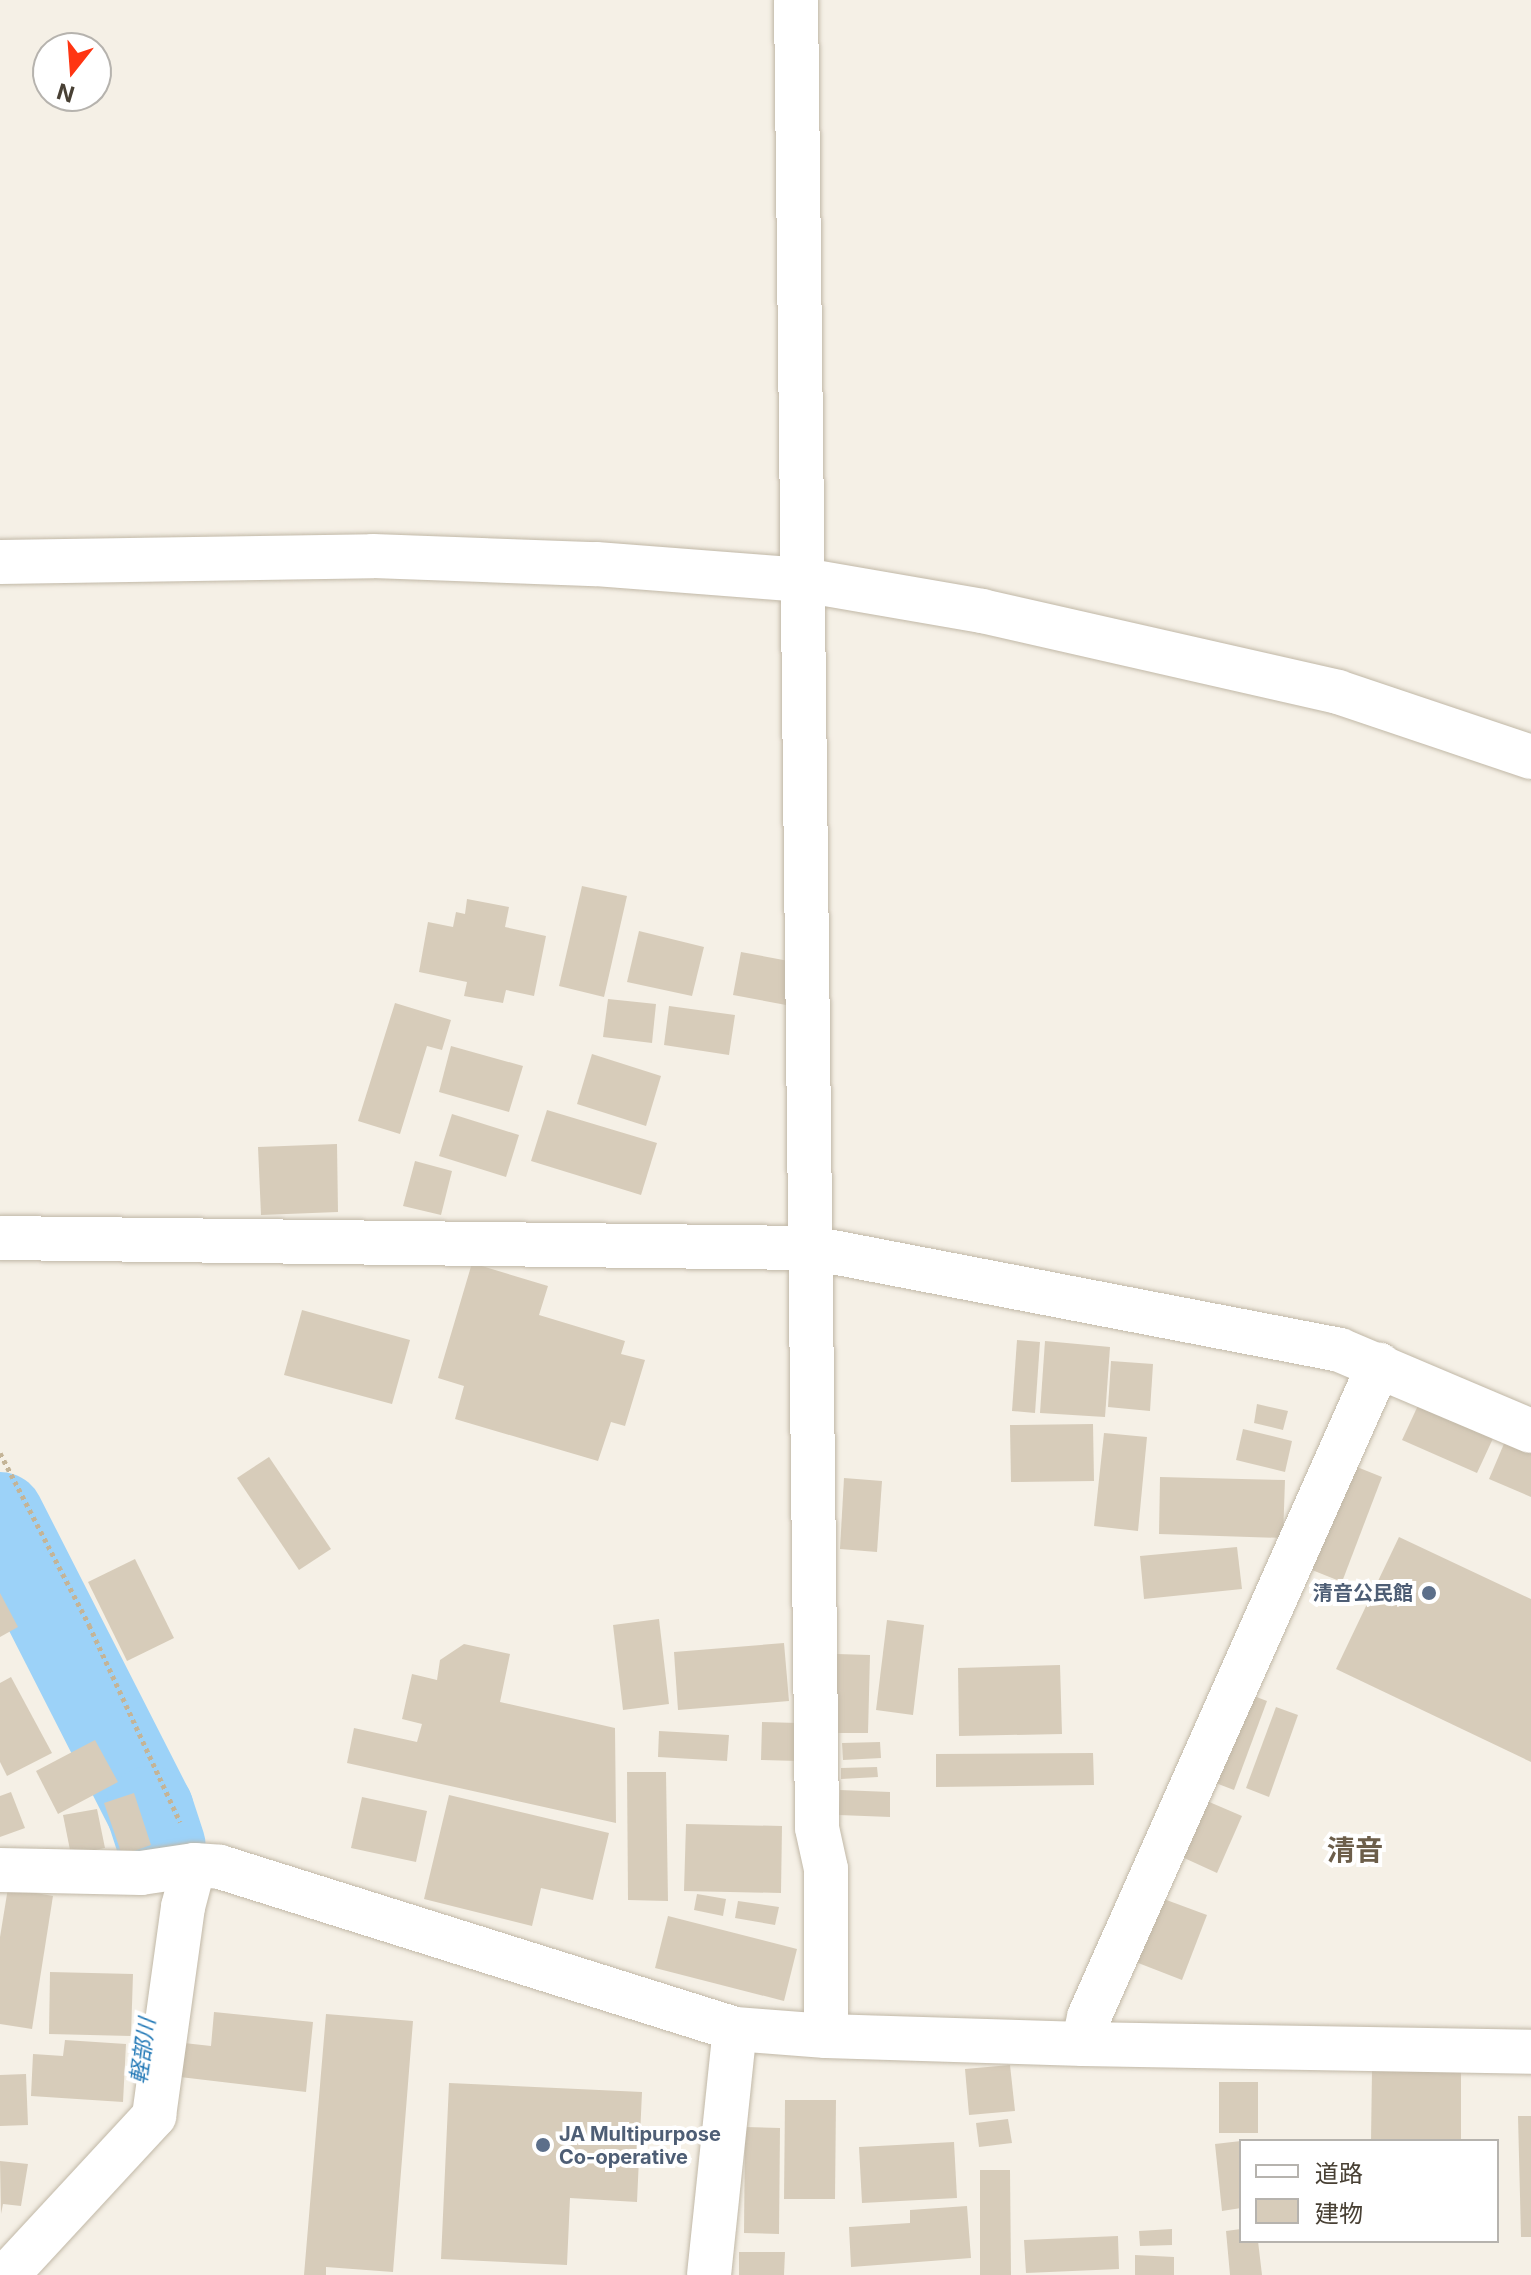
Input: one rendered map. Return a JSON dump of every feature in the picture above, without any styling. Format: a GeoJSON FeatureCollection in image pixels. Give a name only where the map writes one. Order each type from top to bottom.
{"type":"FeatureCollection","features":[{"type":"Feature","properties":{"kind":"street"},"geometry":{"type":"LineString","coordinates":[[796,0],[817,1828],[826,1869],[826,2036]]}},
{"type":"Feature","properties":{"kind":"street"},"geometry":{"type":"LineString","coordinates":[[0,562],[373,556],[596,564],[803,580],[982,611],[1338,692],[1531,757]]}},
{"type":"Feature","properties":{"kind":"street"},"geometry":{"type":"LineString","coordinates":[[0,1238],[812,1248],[1340,1350],[1531,1431]]}},
{"type":"Feature","properties":{"kind":"street"},"geometry":{"type":"LineString","coordinates":[[1083,2044],[1089,2017],[1379,1365]]}},
{"type":"Feature","properties":{"kind":"street"},"geometry":{"type":"LineString","coordinates":[[0,1870],[141,1873],[194,1865],[220,1867],[735,2029],[826,2036],[1083,2044],[1531,2052]]}},
{"type":"Feature","properties":{"kind":"street"},"geometry":{"type":"LineString","coordinates":[[7,2275],[154,2116],[183,1907],[194,1865]]}},
{"type":"Feature","properties":{"kind":"street"},"geometry":{"type":"LineString","coordinates":[[709,2275],[735,2029]]}},
{"type":"Feature","properties":{"kind":"path"},"geometry":{"type":"LineString","coordinates":[[0,1453],[89,1625],[193,1848],[194,1865]]}},
{"type":"Feature","properties":{"kind":"building"},"geometry":{"type":"Polygon","coordinates":[[[582,886],[627,896],[604,997],[559,986],[582,886]]]}},
{"type":"Feature","properties":{"kind":"building"},"geometry":{"type":"Polygon","coordinates":[[[467,899],[509,907],[505,927],[546,936],[534,996],[506,990],[503,1003],[464,996],[467,982],[419,972],[428,922],[453,927],[456,912],[465,914],[467,899]]]}},
{"type":"Feature","properties":{"kind":"building"},"geometry":{"type":"Polygon","coordinates":[[[639,931],[704,947],[692,996],[627,982],[639,931]]]}},
{"type":"Feature","properties":{"kind":"building"},"geometry":{"type":"Polygon","coordinates":[[[741,952],[794,962],[786,1005],[733,995],[741,952]]]}},
{"type":"Feature","properties":{"kind":"building"},"geometry":{"type":"Polygon","coordinates":[[[608,999],[656,1004],[652,1043],[603,1037],[608,999]]]}},
{"type":"Feature","properties":{"kind":"building"},"geometry":{"type":"Polygon","coordinates":[[[395,1003],[451,1020],[442,1050],[427,1046],[400,1134],[358,1121],[395,1003]]]}},
{"type":"Feature","properties":{"kind":"building"},"geometry":{"type":"Polygon","coordinates":[[[669,1006],[735,1015],[729,1055],[664,1045],[669,1006]]]}},
{"type":"Feature","properties":{"kind":"building"},"geometry":{"type":"Polygon","coordinates":[[[451,1046],[523,1066],[509,1112],[439,1092],[451,1046]]]}},
{"type":"Feature","properties":{"kind":"building"},"geometry":{"type":"Polygon","coordinates":[[[592,1054],[661,1076],[646,1126],[577,1104],[592,1054]]]}},
{"type":"Feature","properties":{"kind":"building"},"geometry":{"type":"Polygon","coordinates":[[[547,1110],[657,1143],[641,1195],[531,1161],[547,1110]]]}},
{"type":"Feature","properties":{"kind":"building"},"geometry":{"type":"Polygon","coordinates":[[[452,1114],[519,1135],[506,1177],[439,1156],[452,1114]]]}},
{"type":"Feature","properties":{"kind":"building"},"geometry":{"type":"Polygon","coordinates":[[[337,1144],[338,1212],[261,1215],[258,1147],[337,1144]]]}},
{"type":"Feature","properties":{"kind":"building"},"geometry":{"type":"Polygon","coordinates":[[[415,1161],[452,1171],[441,1215],[403,1206],[415,1161]]]}},
{"type":"Feature","properties":{"kind":"building"},"geometry":{"type":"Polygon","coordinates":[[[472,1263],[548,1286],[539,1315],[625,1341],[621,1354],[645,1360],[625,1426],[611,1422],[598,1461],[455,1419],[464,1386],[438,1378],[472,1263]]]}},
{"type":"Feature","properties":{"kind":"building"},"geometry":{"type":"Polygon","coordinates":[[[302,1310],[410,1340],[392,1404],[284,1375],[302,1310]]]}},
{"type":"Feature","properties":{"kind":"building"},"geometry":{"type":"Polygon","coordinates":[[[1017,1340],[1040,1342],[1035,1413],[1012,1411],[1017,1340]]]}},
{"type":"Feature","properties":{"kind":"building"},"geometry":{"type":"Polygon","coordinates":[[[1045,1341],[1110,1347],[1105,1417],[1040,1413],[1045,1341]]]}},
{"type":"Feature","properties":{"kind":"building"},"geometry":{"type":"Polygon","coordinates":[[[1111,1361],[1153,1364],[1150,1411],[1108,1407],[1111,1361]]]}},
{"type":"Feature","properties":{"kind":"building"},"geometry":{"type":"Polygon","coordinates":[[[1421,1399],[1496,1432],[1477,1473],[1402,1440],[1421,1399]]]}},
{"type":"Feature","properties":{"kind":"building"},"geometry":{"type":"Polygon","coordinates":[[[1257,1404],[1288,1411],[1283,1430],[1254,1423],[1257,1404]]]}},
{"type":"Feature","properties":{"kind":"building"},"geometry":{"type":"Polygon","coordinates":[[[1093,1424],[1094,1481],[1011,1482],[1010,1425],[1093,1424]]]}},
{"type":"Feature","properties":{"kind":"building"},"geometry":{"type":"Polygon","coordinates":[[[1243,1429],[1292,1441],[1285,1472],[1236,1460],[1243,1429]]]}},
{"type":"Feature","properties":{"kind":"building"},"geometry":{"type":"Polygon","coordinates":[[[1104,1433],[1147,1437],[1138,1531],[1094,1526],[1104,1433]]]}},
{"type":"Feature","properties":{"kind":"building"},"geometry":{"type":"Polygon","coordinates":[[[1506,1439],[1531,1450],[1531,1497],[1489,1479],[1506,1439]]]}},
{"type":"Feature","properties":{"kind":"building"},"geometry":{"type":"Polygon","coordinates":[[[269,1457],[331,1549],[299,1570],[237,1478],[269,1457]]]}},
{"type":"Feature","properties":{"kind":"building"},"geometry":{"type":"Polygon","coordinates":[[[1352,1465],[1382,1477],[1342,1582],[1312,1570],[1352,1465]]]}},
{"type":"Feature","properties":{"kind":"building"},"geometry":{"type":"Polygon","coordinates":[[[1160,1477],[1285,1480],[1283,1538],[1159,1534],[1160,1477]]]}},
{"type":"Feature","properties":{"kind":"building"},"geometry":{"type":"Polygon","coordinates":[[[844,1478],[882,1481],[877,1552],[840,1549],[844,1478]]]}},
{"type":"Feature","properties":{"kind":"building"},"geometry":{"type":"Polygon","coordinates":[[[1399,1537],[1531,1599],[1531,1762],[1336,1669],[1399,1537]]]}},
{"type":"Feature","properties":{"kind":"building"},"geometry":{"type":"Polygon","coordinates":[[[1237,1547],[1242,1589],[1144,1599],[1140,1556],[1237,1547]]]}},
{"type":"Feature","properties":{"kind":"building"},"geometry":{"type":"Polygon","coordinates":[[[135,1559],[174,1638],[127,1661],[88,1582],[135,1559]]]}},
{"type":"Feature","properties":{"kind":"building"},"geometry":{"type":"Polygon","coordinates":[[[0,1593],[18,1627],[0,1637],[0,1593]]]}},
{"type":"Feature","properties":{"kind":"building"},"geometry":{"type":"Polygon","coordinates":[[[659,1619],[669,1704],[623,1710],[613,1625],[659,1619]]]}},
{"type":"Feature","properties":{"kind":"building"},"geometry":{"type":"Polygon","coordinates":[[[887,1620],[924,1625],[913,1715],[876,1710],[887,1620]]]}},
{"type":"Feature","properties":{"kind":"building"},"geometry":{"type":"Polygon","coordinates":[[[784,1643],[789,1701],[678,1710],[674,1652],[784,1643]]]}},
{"type":"Feature","properties":{"kind":"building"},"geometry":{"type":"Polygon","coordinates":[[[464,1644],[510,1654],[500,1702],[615,1728],[616,1823],[347,1763],[354,1728],[417,1742],[422,1724],[402,1719],[412,1674],[437,1680],[440,1660],[464,1644]]]}},
{"type":"Feature","properties":{"kind":"building"},"geometry":{"type":"Polygon","coordinates":[[[837,1654],[870,1655],[868,1733],[836,1733],[837,1654]]]}},
{"type":"Feature","properties":{"kind":"building"},"geometry":{"type":"Polygon","coordinates":[[[1060,1665],[1062,1734],[959,1736],[958,1668],[1060,1665]]]}},
{"type":"Feature","properties":{"kind":"building"},"geometry":{"type":"Polygon","coordinates":[[[11,1677],[52,1753],[7,1776],[0,1762],[0,1683],[11,1677]]]}},
{"type":"Feature","properties":{"kind":"building"},"geometry":{"type":"Polygon","coordinates":[[[1246,1693],[1267,1701],[1234,1790],[1213,1782],[1246,1693]]]}},
{"type":"Feature","properties":{"kind":"building"},"geometry":{"type":"Polygon","coordinates":[[[1276,1707],[1298,1715],[1269,1797],[1246,1788],[1276,1707]]]}},
{"type":"Feature","properties":{"kind":"building"},"geometry":{"type":"Polygon","coordinates":[[[762,1722],[798,1723],[798,1761],[761,1760],[762,1722]]]}},
{"type":"Feature","properties":{"kind":"building"},"geometry":{"type":"Polygon","coordinates":[[[659,1731],[729,1735],[727,1761],[658,1757],[659,1731]]]}},
{"type":"Feature","properties":{"kind":"building"},"geometry":{"type":"Polygon","coordinates":[[[95,1740],[118,1782],[58,1814],[36,1771],[95,1740]]]}},
{"type":"Feature","properties":{"kind":"building"},"geometry":{"type":"Polygon","coordinates":[[[880,1742],[881,1758],[843,1760],[842,1743],[880,1742]]]}},
{"type":"Feature","properties":{"kind":"building"},"geometry":{"type":"Polygon","coordinates":[[[1093,1753],[1094,1785],[936,1787],[936,1754],[1093,1753]]]}},
{"type":"Feature","properties":{"kind":"building"},"geometry":{"type":"Polygon","coordinates":[[[877,1767],[878,1777],[841,1779],[841,1768],[877,1767]]]}},
{"type":"Feature","properties":{"kind":"building"},"geometry":{"type":"Polygon","coordinates":[[[627,1772],[666,1772],[668,1901],[628,1900],[627,1772]]]}},
{"type":"Feature","properties":{"kind":"building"},"geometry":{"type":"Polygon","coordinates":[[[840,1790],[890,1792],[890,1817],[839,1815],[840,1790]]]}},
{"type":"Feature","properties":{"kind":"building"},"geometry":{"type":"Polygon","coordinates":[[[11,1792],[25,1828],[0,1837],[0,1796],[11,1792]]]}},
{"type":"Feature","properties":{"kind":"building"},"geometry":{"type":"Polygon","coordinates":[[[134,1793],[151,1845],[122,1855],[104,1803],[134,1793]]]}},
{"type":"Feature","properties":{"kind":"building"},"geometry":{"type":"Polygon","coordinates":[[[449,1795],[609,1833],[593,1900],[541,1888],[532,1926],[424,1899],[449,1795]]]}},
{"type":"Feature","properties":{"kind":"building"},"geometry":{"type":"Polygon","coordinates":[[[362,1797],[427,1811],[416,1862],[351,1848],[362,1797]]]}},
{"type":"Feature","properties":{"kind":"building"},"geometry":{"type":"Polygon","coordinates":[[[1207,1801],[1242,1816],[1217,1873],[1182,1857],[1207,1801]]]}},
{"type":"Feature","properties":{"kind":"building"},"geometry":{"type":"Polygon","coordinates":[[[97,1809],[105,1848],[71,1855],[63,1815],[97,1809]]]}},
{"type":"Feature","properties":{"kind":"building"},"geometry":{"type":"Polygon","coordinates":[[[686,1824],[782,1826],[781,1893],[684,1891],[686,1824]]]}},
{"type":"Feature","properties":{"kind":"building"},"geometry":{"type":"Polygon","coordinates":[[[8,1888],[53,1896],[32,2029],[0,2024],[0,1937],[8,1888]]]}},
{"type":"Feature","properties":{"kind":"building"},"geometry":{"type":"Polygon","coordinates":[[[697,1894],[726,1899],[723,1916],[694,1910],[697,1894]]]}},
{"type":"Feature","properties":{"kind":"building"},"geometry":{"type":"Polygon","coordinates":[[[1153,1895],[1207,1915],[1182,1980],[1128,1959],[1153,1895]]]}},
{"type":"Feature","properties":{"kind":"building"},"geometry":{"type":"Polygon","coordinates":[[[738,1901],[779,1907],[775,1925],[735,1918],[738,1901]]]}},
{"type":"Feature","properties":{"kind":"building"},"geometry":{"type":"Polygon","coordinates":[[[668,1916],[797,1949],[784,2001],[655,1968],[668,1916]]]}},
{"type":"Feature","properties":{"kind":"building"},"geometry":{"type":"Polygon","coordinates":[[[50,1972],[133,1974],[131,2036],[49,2034],[50,1972]]]}},
{"type":"Feature","properties":{"kind":"building"},"geometry":{"type":"Polygon","coordinates":[[[214,2012],[313,2022],[306,2092],[180,2077],[184,2043],[211,2046],[214,2012]]]}},
{"type":"Feature","properties":{"kind":"building"},"geometry":{"type":"Polygon","coordinates":[[[326,2014],[413,2021],[393,2272],[326,2267],[326,2275],[304,2275],[326,2014]]]}},
{"type":"Feature","properties":{"kind":"building"},"geometry":{"type":"Polygon","coordinates":[[[65,2040],[126,2044],[123,2102],[31,2096],[33,2054],[63,2056],[65,2040]]]}},
{"type":"Feature","properties":{"kind":"building"},"geometry":{"type":"Polygon","coordinates":[[[1010,2065],[1015,2111],[969,2115],[965,2069],[1010,2065]]]}},
{"type":"Feature","properties":{"kind":"building"},"geometry":{"type":"Polygon","coordinates":[[[1372,2070],[1461,2071],[1461,2139],[1371,2139],[1372,2070]]]}},
{"type":"Feature","properties":{"kind":"building"},"geometry":{"type":"Polygon","coordinates":[[[26,2074],[28,2125],[0,2126],[0,2075],[26,2074]]]}},
{"type":"Feature","properties":{"kind":"building"},"geometry":{"type":"Polygon","coordinates":[[[1219,2082],[1258,2082],[1258,2133],[1219,2133],[1219,2082]]]}},
{"type":"Feature","properties":{"kind":"building","name":"JA Multipurpose Co-operative"},"geometry":{"type":"Polygon","coordinates":[[[449,2083],[642,2092],[637,2202],[570,2198],[567,2265],[441,2259],[449,2083]]]}},
{"type":"Feature","properties":{"kind":"building"},"geometry":{"type":"Polygon","coordinates":[[[785,2100],[836,2100],[835,2199],[784,2199],[785,2100]]]}},
{"type":"Feature","properties":{"kind":"building"},"geometry":{"type":"Polygon","coordinates":[[[1518,2116],[1531,2116],[1531,2237],[1521,2237],[1518,2116]]]}},
{"type":"Feature","properties":{"kind":"building"},"geometry":{"type":"Polygon","coordinates":[[[1008,2119],[1012,2143],[979,2147],[976,2123],[1008,2119]]]}},
{"type":"Feature","properties":{"kind":"building"},"geometry":{"type":"Polygon","coordinates":[[[745,2127],[780,2128],[779,2234],[744,2233],[745,2127]]]}},
{"type":"Feature","properties":{"kind":"building"},"geometry":{"type":"Polygon","coordinates":[[[1239,2141],[1239,2208],[1222,2211],[1215,2144],[1239,2141]]]}},
{"type":"Feature","properties":{"kind":"building"},"geometry":{"type":"Polygon","coordinates":[[[954,2142],[957,2198],[862,2203],[859,2147],[954,2142]]]}},
{"type":"Feature","properties":{"kind":"building"},"geometry":{"type":"Polygon","coordinates":[[[0,2161],[28,2164],[21,2206],[3,2204],[1,2214],[0,2161]]]}},
{"type":"Feature","properties":{"kind":"building"},"geometry":{"type":"Polygon","coordinates":[[[980,2170],[1010,2170],[1011,2275],[980,2275],[980,2170]]]}},
{"type":"Feature","properties":{"kind":"building"},"geometry":{"type":"Polygon","coordinates":[[[967,2206],[971,2258],[851,2267],[849,2227],[910,2223],[910,2210],[967,2206]]]}},
{"type":"Feature","properties":{"kind":"building"},"geometry":{"type":"Polygon","coordinates":[[[1172,2229],[1172,2245],[1140,2246],[1139,2231],[1172,2229]]]}},
{"type":"Feature","properties":{"kind":"building"},"geometry":{"type":"Polygon","coordinates":[[[1239,2229],[1239,2243],[1258,2243],[1262,2275],[1230,2275],[1226,2231],[1239,2229]]]}},
{"type":"Feature","properties":{"kind":"building"},"geometry":{"type":"Polygon","coordinates":[[[1118,2236],[1119,2269],[1026,2273],[1024,2240],[1118,2236]]]}},
{"type":"Feature","properties":{"kind":"building"},"geometry":{"type":"Polygon","coordinates":[[[739,2252],[785,2252],[784,2275],[739,2275],[739,2252]]]}},
{"type":"Feature","properties":{"kind":"building"},"geometry":{"type":"Polygon","coordinates":[[[1135,2255],[1174,2257],[1174,2275],[1135,2275],[1135,2255]]]}},
{"type":"Feature","properties":{"kind":"waterway","name":"軽部川"},"geometry":{"type":"LineString","coordinates":[[0,1516],[150,1810],[162,1846]]}},
{"type":"Feature","properties":{"kind":"place","name":"清音公民館"},"geometry":{"type":"Point","coordinates":[1429,1593]}},
{"type":"Feature","properties":{"kind":"place","name":"JA Multipurpose Co-operative"},"geometry":{"type":"Point","coordinates":[543,2145]}},
{"type":"Feature","properties":{"kind":"district","name":"清音"},"geometry":{"type":"Point","coordinates":[1355,1850]}}]}
